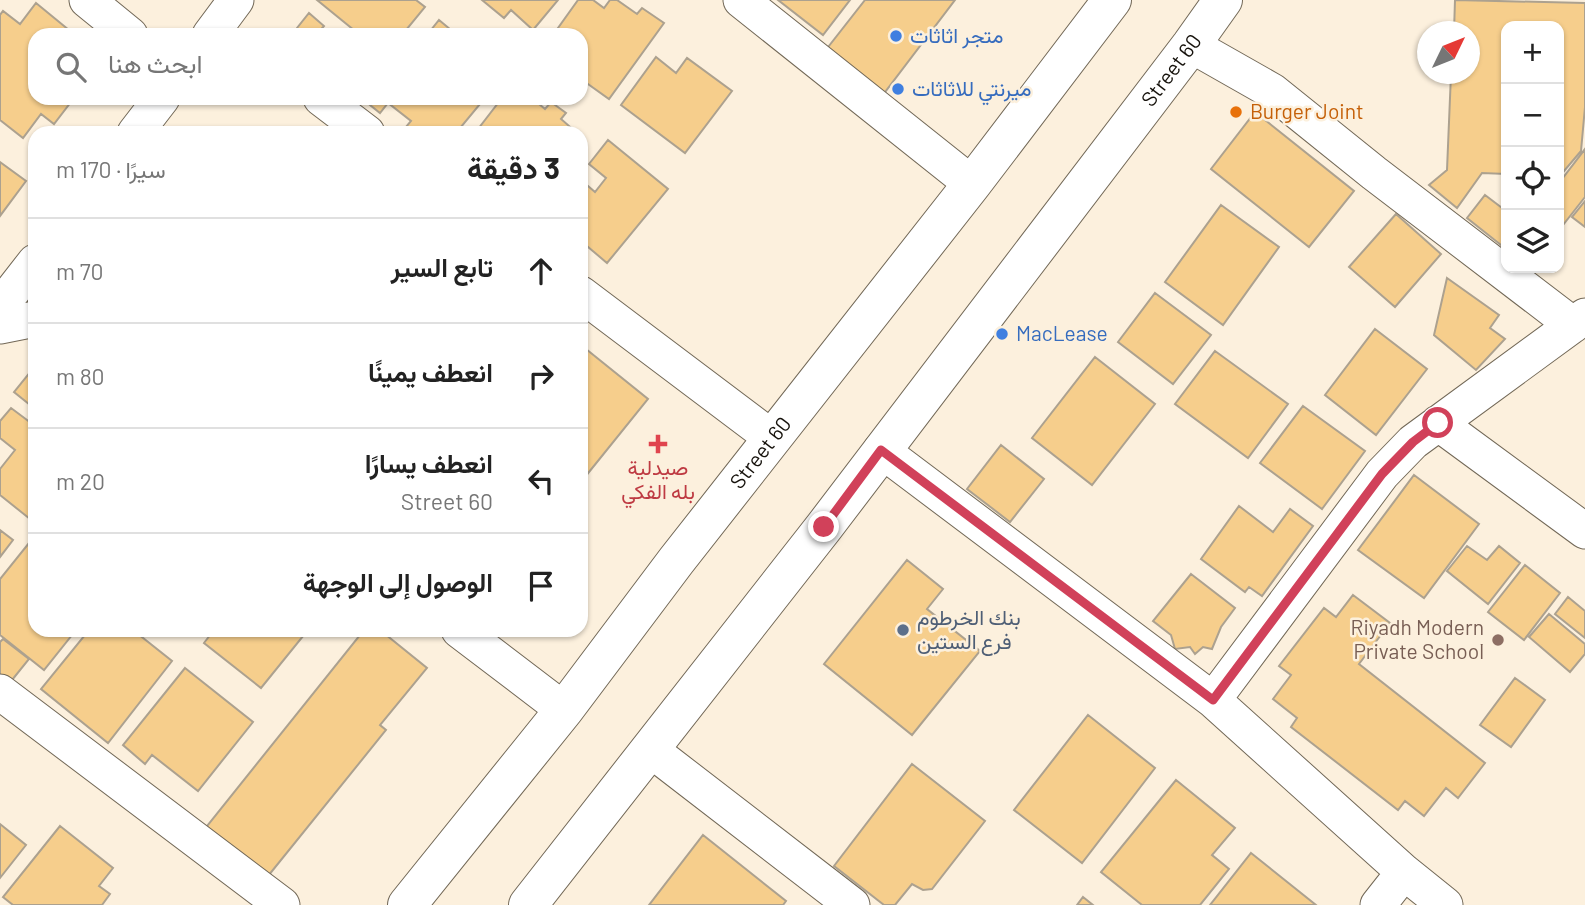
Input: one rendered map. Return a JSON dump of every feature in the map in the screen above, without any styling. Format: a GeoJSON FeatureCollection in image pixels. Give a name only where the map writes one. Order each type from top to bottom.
{"type":"FeatureCollection","features":[{"type":"Feature","properties":{"kind":"main road","name":"Street 60"},"geometry":{"type":"LineString","coordinates":[[528,905],[651,750],[1223,0]]}},
{"type":"Feature","properties":{"kind":"main road","name":"Street 60"},"geometry":{"type":"LineString","coordinates":[[407,905],[564,710],[676,561],[972,184],[1106,2]]}},
{"type":"Feature","properties":{"kind":"street"},"geometry":{"type":"LineString","coordinates":[[87,0],[122,28]]}},
{"type":"Feature","properties":{"kind":"street"},"geometry":{"type":"LineString","coordinates":[[741,0],[972,184]]}},
{"type":"Feature","properties":{"kind":"street"},"geometry":{"type":"LineString","coordinates":[[1191,45],[1272,91],[1374,173],[1579,320],[1413,442],[1382,474],[1213,700]]}},
{"type":"Feature","properties":{"kind":"street"},"geometry":{"type":"LineString","coordinates":[[140,126],[157,105]]}},
{"type":"Feature","properties":{"kind":"street"},"geometry":{"type":"LineString","coordinates":[[330,105],[358,126]]}},
{"type":"Feature","properties":{"kind":"street"},"geometry":{"type":"LineString","coordinates":[[0,307],[28,271]]}},
{"type":"Feature","properties":{"kind":"street"},"geometry":{"type":"LineString","coordinates":[[588,300],[772,439]]}},
{"type":"Feature","properties":{"kind":"street"},"geometry":{"type":"LineString","coordinates":[[0,326],[28,320]]}},
{"type":"Feature","properties":{"kind":"street"},"geometry":{"type":"LineString","coordinates":[[1438,423],[1585,531]]}},
{"type":"Feature","properties":{"kind":"street"},"geometry":{"type":"LineString","coordinates":[[881,450],[1213,700],[1404,872],[1445,905]]}},
{"type":"Feature","properties":{"kind":"street"},"geometry":{"type":"LineString","coordinates":[[468,637],[564,710]]}},
{"type":"Feature","properties":{"kind":"street"},"geometry":{"type":"LineString","coordinates":[[0,692],[282,905]]}},
{"type":"Feature","properties":{"kind":"street"},"geometry":{"type":"LineString","coordinates":[[651,750],[852,905]]}},
{"type":"Feature","properties":{"kind":"street"},"geometry":{"type":"LineString","coordinates":[[1378,905],[1404,872]]}},
{"type":"Feature","properties":{"kind":"building"},"geometry":{"type":"Polygon","coordinates":[[[317,0],[416,0],[425,7],[408,28],[351,28],[317,0]]]}},
{"type":"Feature","properties":{"kind":"building"},"geometry":{"type":"Polygon","coordinates":[[[482,0],[558,0],[535,28],[531,28],[511,10],[504,18],[482,0]]]}},
{"type":"Feature","properties":{"kind":"building"},"geometry":{"type":"Polygon","coordinates":[[[578,0],[593,0],[604,8],[610,0],[617,0],[637,14],[642,8],[664,23],[609,99],[588,84],[588,28],[558,28],[578,0]]]}},
{"type":"Feature","properties":{"kind":"building"},"geometry":{"type":"Polygon","coordinates":[[[778,0],[850,0],[823,35],[778,0]]]}},
{"type":"Feature","properties":{"kind":"building"},"geometry":{"type":"Polygon","coordinates":[[[865,0],[955,0],[882,96],[825,51],[865,0]]]}},
{"type":"Feature","properties":{"kind":"building"},"geometry":{"type":"Polygon","coordinates":[[[1455,0],[1585,3],[1585,107],[1581,151],[1564,171],[1564,21],[1501,21],[1501,174],[1482,173],[1457,208],[1429,185],[1447,170],[1451,84],[1480,84],[1480,21],[1454,21],[1455,0]]]}},
{"type":"Feature","properties":{"kind":"building"},"geometry":{"type":"Polygon","coordinates":[[[36,3],[66,28],[28,28],[28,105],[69,105],[54,124],[41,114],[32,126],[28,126],[23,138],[0,120],[0,15],[3,11],[20,24],[36,3]]]}},
{"type":"Feature","properties":{"kind":"building"},"geometry":{"type":"Polygon","coordinates":[[[309,13],[324,26],[322,28],[297,28],[309,13]]]}},
{"type":"Feature","properties":{"kind":"building"},"geometry":{"type":"Polygon","coordinates":[[[439,20],[449,28],[433,28],[439,20]]]}},
{"type":"Feature","properties":{"kind":"building"},"geometry":{"type":"Polygon","coordinates":[[[656,57],[676,73],[687,58],[732,91],[685,153],[621,105],[656,57]]]}},
{"type":"Feature","properties":{"kind":"building"},"geometry":{"type":"Polygon","coordinates":[[[370,105],[386,105],[380,113],[370,105]]]}},
{"type":"Feature","properties":{"kind":"building"},"geometry":{"type":"Polygon","coordinates":[[[391,105],[479,105],[462,126],[407,126],[411,121],[391,105]]]}},
{"type":"Feature","properties":{"kind":"building"},"geometry":{"type":"Polygon","coordinates":[[[497,105],[540,105],[545,109],[548,105],[555,105],[566,113],[561,119],[569,126],[480,126],[497,105]]]}},
{"type":"Feature","properties":{"kind":"building"},"geometry":{"type":"Polygon","coordinates":[[[1255,112],[1354,191],[1309,247],[1211,169],[1255,112]]]}},
{"type":"Feature","properties":{"kind":"building"},"geometry":{"type":"Polygon","coordinates":[[[608,140],[668,189],[607,263],[588,247],[588,186],[595,192],[606,178],[589,164],[608,140]]]}},
{"type":"Feature","properties":{"kind":"building"},"geometry":{"type":"Polygon","coordinates":[[[1585,149],[1585,197],[1564,224],[1564,210],[1564,176],[1585,149]]]}},
{"type":"Feature","properties":{"kind":"building"},"geometry":{"type":"Polygon","coordinates":[[[0,162],[26,181],[0,216],[0,162]]]}},
{"type":"Feature","properties":{"kind":"building"},"geometry":{"type":"Polygon","coordinates":[[[1485,195],[1501,207],[1501,245],[1467,218],[1485,195]]]}},
{"type":"Feature","properties":{"kind":"building"},"geometry":{"type":"Polygon","coordinates":[[[1585,201],[1585,227],[1572,217],[1585,201]]]}},
{"type":"Feature","properties":{"kind":"building"},"geometry":{"type":"Polygon","coordinates":[[[1221,205],[1279,247],[1223,325],[1165,282],[1221,205]]]}},
{"type":"Feature","properties":{"kind":"building"},"geometry":{"type":"Polygon","coordinates":[[[1396,214],[1441,254],[1395,307],[1349,267],[1396,214]]]}},
{"type":"Feature","properties":{"kind":"building"},"geometry":{"type":"Polygon","coordinates":[[[1447,278],[1499,315],[1490,328],[1505,339],[1476,370],[1434,335],[1447,278]]]}},
{"type":"Feature","properties":{"kind":"building"},"geometry":{"type":"Polygon","coordinates":[[[1155,293],[1211,335],[1173,384],[1118,342],[1155,293]]]}},
{"type":"Feature","properties":{"kind":"building"},"geometry":{"type":"Polygon","coordinates":[[[1375,329],[1427,369],[1376,435],[1325,395],[1375,329]]]}},
{"type":"Feature","properties":{"kind":"building"},"geometry":{"type":"Polygon","coordinates":[[[588,351],[648,399],[588,473],[588,351]]]}},
{"type":"Feature","properties":{"kind":"building"},"geometry":{"type":"Polygon","coordinates":[[[1215,351],[1288,404],[1248,458],[1175,404],[1215,351]]]}},
{"type":"Feature","properties":{"kind":"building"},"geometry":{"type":"Polygon","coordinates":[[[1095,357],[1155,404],[1092,485],[1032,438],[1095,357]]]}},
{"type":"Feature","properties":{"kind":"building"},"geometry":{"type":"Polygon","coordinates":[[[28,375],[28,403],[14,392],[28,375]]]}},
{"type":"Feature","properties":{"kind":"building"},"geometry":{"type":"Polygon","coordinates":[[[1303,406],[1365,451],[1322,509],[1260,463],[1303,406]]]}},
{"type":"Feature","properties":{"kind":"building"},"geometry":{"type":"Polygon","coordinates":[[[11,408],[28,421],[28,517],[0,495],[0,469],[15,450],[0,438],[0,421],[11,408]]]}},
{"type":"Feature","properties":{"kind":"building"},"geometry":{"type":"Polygon","coordinates":[[[1001,445],[1044,479],[1010,522],[967,489],[1001,445]]]}},
{"type":"Feature","properties":{"kind":"building"},"geometry":{"type":"Polygon","coordinates":[[[1414,475],[1479,524],[1424,598],[1358,550],[1414,475]]]}},
{"type":"Feature","properties":{"kind":"building"},"geometry":{"type":"Polygon","coordinates":[[[1239,506],[1273,532],[1290,509],[1313,526],[1262,596],[1249,587],[1245,592],[1201,559],[1239,506]]]}},
{"type":"Feature","properties":{"kind":"building"},"geometry":{"type":"Polygon","coordinates":[[[0,530],[13,540],[0,557],[0,530]]]}},
{"type":"Feature","properties":{"kind":"building"},"geometry":{"type":"Polygon","coordinates":[[[28,544],[28,637],[70,637],[44,670],[0,635],[0,579],[28,544]]]}},
{"type":"Feature","properties":{"kind":"building"},"geometry":{"type":"Polygon","coordinates":[[[1467,546],[1487,560],[1499,546],[1520,563],[1488,604],[1447,571],[1467,546]]]}},
{"type":"Feature","properties":{"kind":"building","name":"بنك الخرطوم فرع الستين"},"geometry":{"type":"Polygon","coordinates":[[[907,560],[943,589],[927,609],[980,651],[912,735],[824,664],[907,560]]]}},
{"type":"Feature","properties":{"kind":"building"},"geometry":{"type":"Polygon","coordinates":[[[1525,565],[1560,593],[1524,640],[1488,612],[1525,565]]]}},
{"type":"Feature","properties":{"kind":"building"},"geometry":{"type":"Polygon","coordinates":[[[1191,574],[1235,608],[1221,627],[1212,649],[1203,647],[1195,654],[1190,647],[1175,649],[1171,635],[1153,621],[1191,574]]]}},
{"type":"Feature","properties":{"kind":"building"},"geometry":{"type":"Polygon","coordinates":[[[1353,595],[1390,623],[1359,664],[1485,763],[1458,798],[1446,788],[1424,816],[1405,801],[1398,810],[1291,727],[1297,718],[1273,699],[1291,675],[1279,666],[1324,608],[1336,617],[1353,595]]]}},
{"type":"Feature","properties":{"kind":"building"},"geometry":{"type":"Polygon","coordinates":[[[1568,597],[1585,611],[1585,638],[1555,614],[1568,597]]]}},
{"type":"Feature","properties":{"kind":"building"},"geometry":{"type":"Polygon","coordinates":[[[1549,614],[1585,644],[1585,654],[1570,672],[1529,637],[1549,614]]]}},
{"type":"Feature","properties":{"kind":"building"},"geometry":{"type":"Polygon","coordinates":[[[83,637],[142,637],[172,661],[108,743],[41,689],[83,637]]]}},
{"type":"Feature","properties":{"kind":"building"},"geometry":{"type":"Polygon","coordinates":[[[209,637],[302,637],[261,688],[204,643],[209,637]]]}},
{"type":"Feature","properties":{"kind":"building"},"geometry":{"type":"Polygon","coordinates":[[[358,637],[389,637],[427,668],[380,725],[386,730],[260,886],[199,836],[358,637]]]}},
{"type":"Feature","properties":{"kind":"building"},"geometry":{"type":"Polygon","coordinates":[[[3,639],[29,659],[8,685],[0,679],[0,642],[3,639]]]}},
{"type":"Feature","properties":{"kind":"building"},"geometry":{"type":"Polygon","coordinates":[[[185,668],[253,722],[198,791],[152,755],[145,764],[123,745],[185,668]]]}},
{"type":"Feature","properties":{"kind":"building"},"geometry":{"type":"Polygon","coordinates":[[[1515,678],[1545,700],[1511,747],[1480,725],[1515,678]]]}},
{"type":"Feature","properties":{"kind":"building"},"geometry":{"type":"Polygon","coordinates":[[[1088,715],[1155,768],[1082,863],[1014,810],[1088,715]]]}},
{"type":"Feature","properties":{"kind":"building"},"geometry":{"type":"Polygon","coordinates":[[[912,764],[985,821],[932,889],[923,890],[912,884],[895,905],[884,905],[834,866],[912,764]]]}},
{"type":"Feature","properties":{"kind":"building"},"geometry":{"type":"Polygon","coordinates":[[[1176,780],[1235,828],[1212,855],[1229,869],[1200,905],[1142,905],[1101,872],[1176,780]]]}},
{"type":"Feature","properties":{"kind":"building"},"geometry":{"type":"Polygon","coordinates":[[[0,824],[26,845],[0,878],[0,824]]]}},
{"type":"Feature","properties":{"kind":"building"},"geometry":{"type":"Polygon","coordinates":[[[60,826],[113,868],[99,886],[110,894],[102,905],[13,905],[3,897],[60,826]]]}},
{"type":"Feature","properties":{"kind":"building"},"geometry":{"type":"Polygon","coordinates":[[[703,835],[786,901],[783,905],[649,905],[703,835]]]}},
{"type":"Feature","properties":{"kind":"building"},"geometry":{"type":"Polygon","coordinates":[[[1251,853],[1316,905],[1210,905],[1251,853]]]}},
{"type":"Feature","properties":{"kind":"building"},"geometry":{"type":"Polygon","coordinates":[[[1083,897],[1093,905],[1077,905],[1083,897]]]}},
{"type":"Feature","properties":{"kind":"place","name":"متجر اثاثات"},"geometry":{"type":"Point","coordinates":[896,36]}},
{"type":"Feature","properties":{"kind":"place","name":"ميرنتي للاثاثات"},"geometry":{"type":"Point","coordinates":[898,89]}},
{"type":"Feature","properties":{"kind":"place","name":"Burger Joint"},"geometry":{"type":"Point","coordinates":[1236,112]}},
{"type":"Feature","properties":{"kind":"place","name":"MacLease"},"geometry":{"type":"Point","coordinates":[1002,334]}},
{"type":"Feature","properties":{"kind":"place","name":"صيدلية بله الفكي"},"geometry":{"type":"Point","coordinates":[658,444]}},
{"type":"Feature","properties":{"kind":"place","name":"بنك الخرطوم فرع الستين"},"geometry":{"type":"Point","coordinates":[903,630]}},
{"type":"Feature","properties":{"kind":"place","name":"Riyadh Modern Private School"},"geometry":{"type":"Point","coordinates":[1498,640]}},
{"type":"Feature","properties":{"kind":"route"},"geometry":{"type":"LineString","coordinates":[[824,527],[881,450],[1213,700],[1382,474],[1413,442],[1438,423]]}}]}
